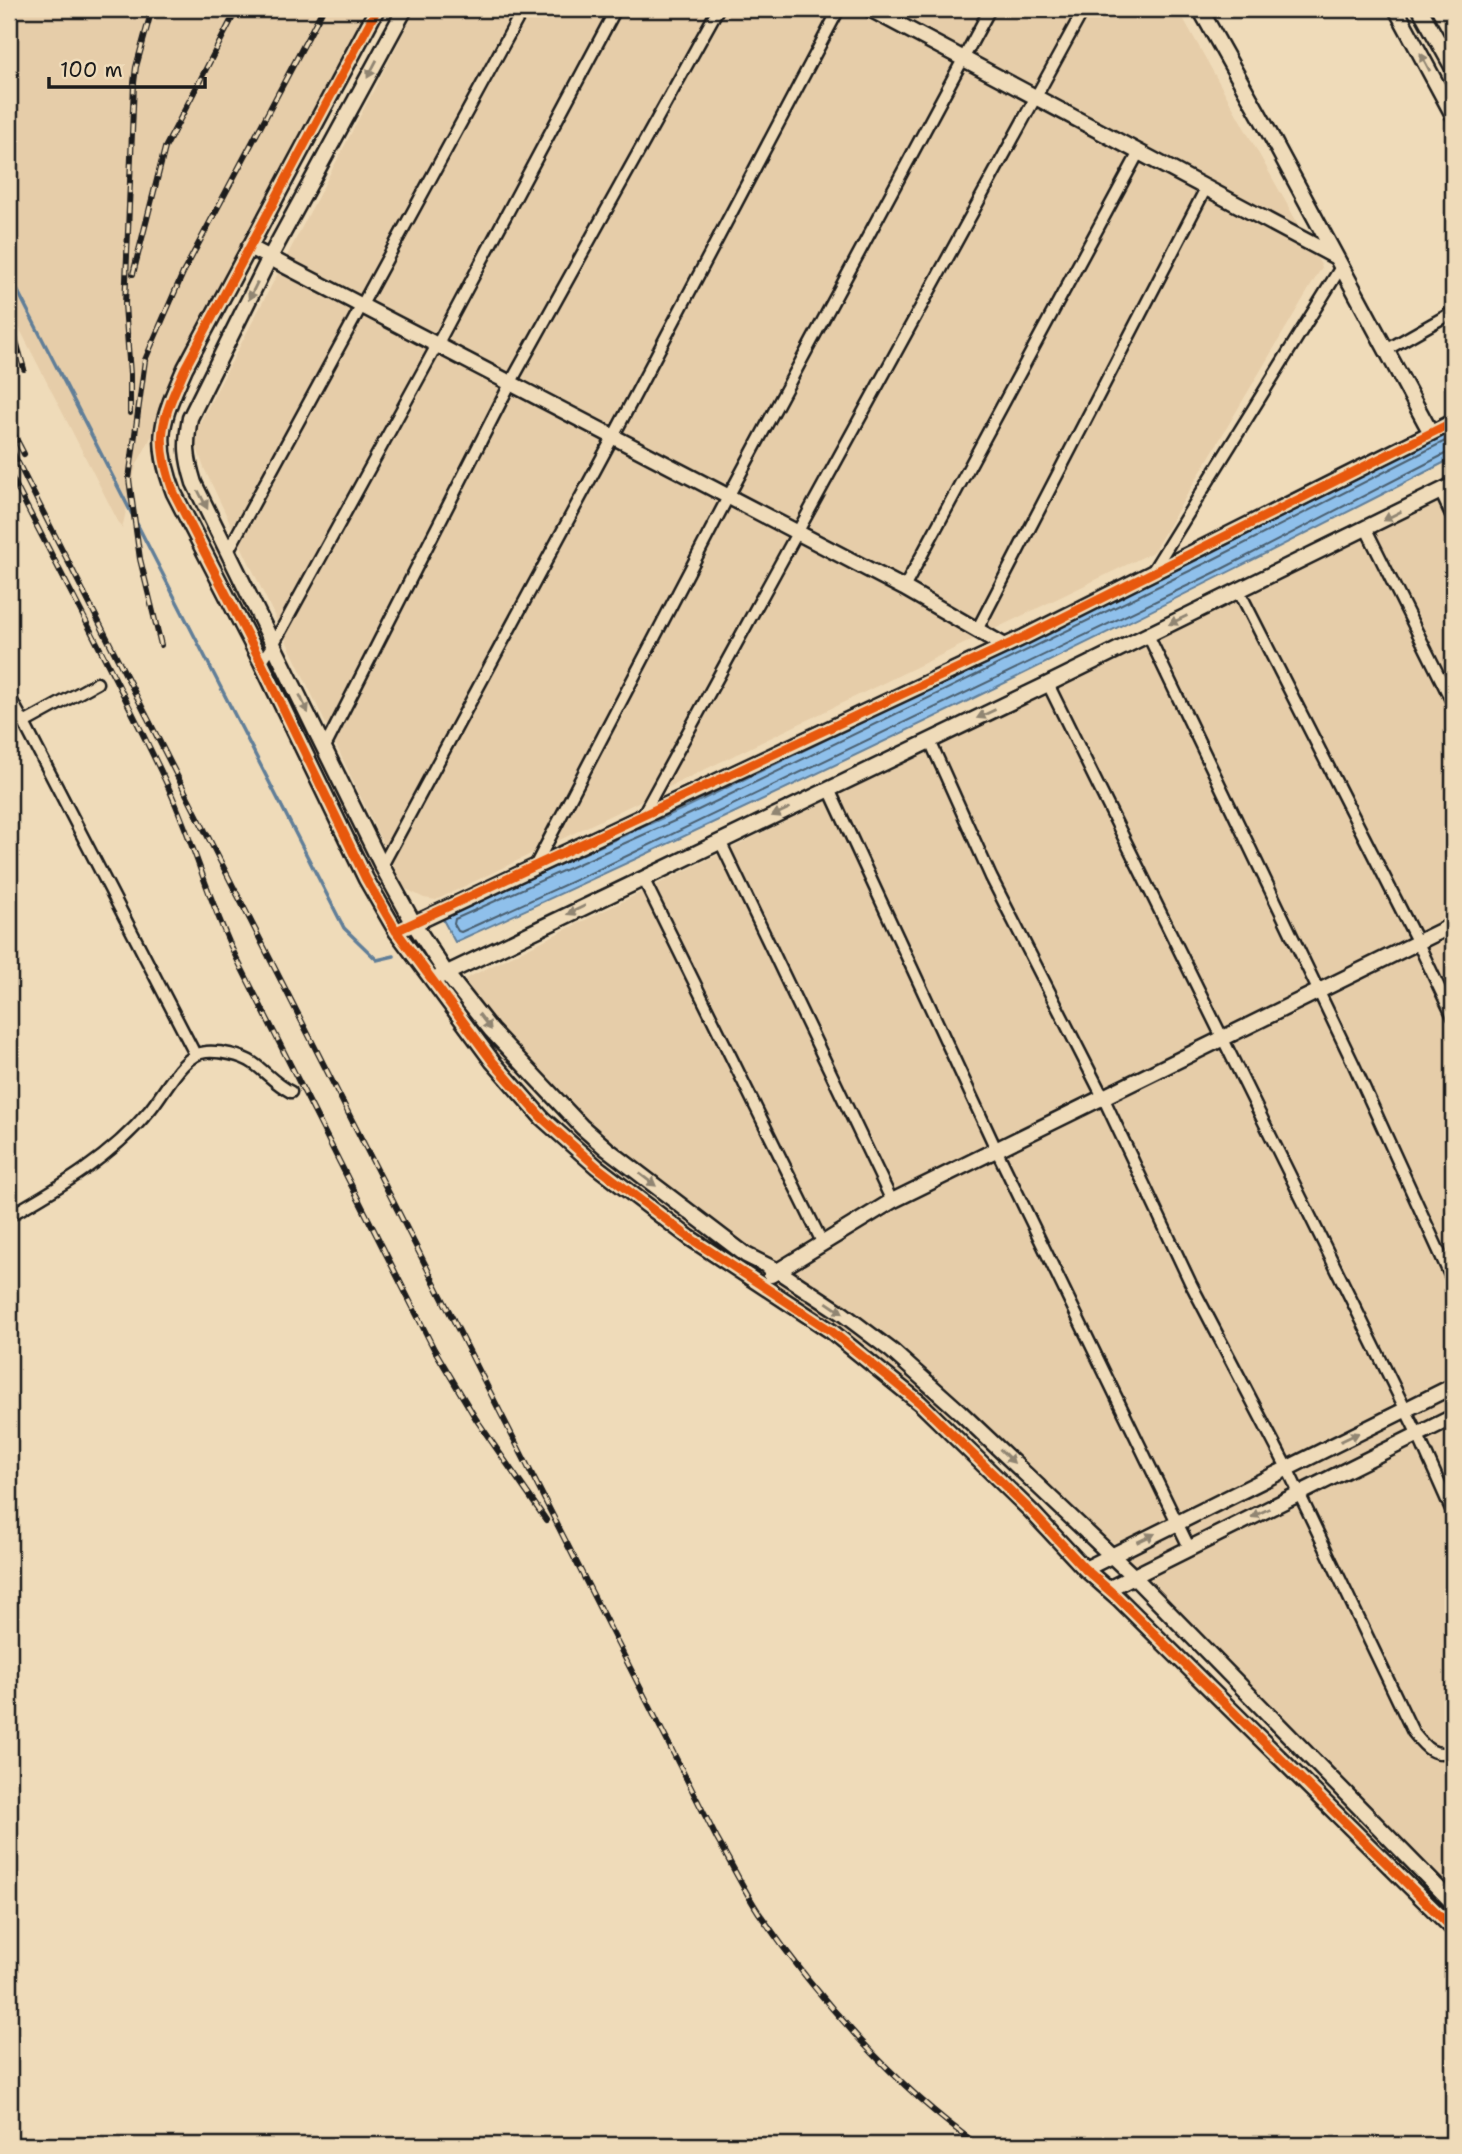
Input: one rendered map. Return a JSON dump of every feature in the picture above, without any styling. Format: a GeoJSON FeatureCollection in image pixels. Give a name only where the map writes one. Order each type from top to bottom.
{"type":"FeatureCollection","features":[{"type":"Feature","properties":{"kind":"street"},"geometry":{"type":"LineString","coordinates":[[377,9],[180,378],[167,410],[161,447],[165,471],[174,493],[261,662],[366,879],[400,938],[430,979],[493,1062],[542,1118],[597,1167],[690,1238],[831,1331],[920,1403],[1031,1511],[1085,1569],[1453,1929]]}},
{"type":"Feature","properties":{"kind":"street"},"geometry":{"type":"LineString","coordinates":[[405,9],[269,259],[190,418],[185,443],[194,483],[382,866],[417,930],[444,971],[491,1030],[590,1135],[746,1255],[778,1271],[843,1314],[892,1351],[1132,1576],[1453,1902]]}},
{"type":"Feature","properties":{"kind":"street"},"geometry":{"type":"LineString","coordinates":[[228,551],[523,9]]}},
{"type":"Feature","properties":{"kind":"street"},"geometry":{"type":"LineString","coordinates":[[261,662],[274,643],[437,345],[616,9]]}},
{"type":"Feature","properties":{"kind":"street"},"geometry":{"type":"LineString","coordinates":[[324,749],[511,382],[718,9]]}},
{"type":"Feature","properties":{"kind":"street"},"geometry":{"type":"LineString","coordinates":[[382,866],[839,9]]}},
{"type":"Feature","properties":{"kind":"street"},"geometry":{"type":"LineString","coordinates":[[870,9],[1339,262]]}},
{"type":"Feature","properties":{"kind":"street"},"geometry":{"type":"LineString","coordinates":[[534,868],[729,496],[990,9]]}},
{"type":"Feature","properties":{"kind":"street"},"geometry":{"type":"LineString","coordinates":[[642,817],[1084,9]]}},
{"type":"Feature","properties":{"kind":"street"},"geometry":{"type":"LineString","coordinates":[[1199,9],[1431,433]]}},
{"type":"Feature","properties":{"kind":"street"},"geometry":{"type":"LineString","coordinates":[[1396,9],[1453,115]]}},
{"type":"Feature","properties":{"kind":"street"},"geometry":{"type":"LineString","coordinates":[[1420,9],[1453,68]]}},
{"type":"Feature","properties":{"kind":"street"},"geometry":{"type":"LineString","coordinates":[[904,588],[1139,152]]}},
{"type":"Feature","properties":{"kind":"street"},"geometry":{"type":"LineString","coordinates":[[977,630],[1206,188]]}},
{"type":"Feature","properties":{"kind":"street"},"geometry":{"type":"LineString","coordinates":[[249,247],[904,588],[1005,646]]}},
{"type":"Feature","properties":{"kind":"street"},"geometry":{"type":"LineString","coordinates":[[1152,572],[1339,262]]}},
{"type":"Feature","properties":{"kind":"street"},"geometry":{"type":"LineString","coordinates":[[1385,349],[1453,312]]}},
{"type":"Feature","properties":{"kind":"street"},"geometry":{"type":"LineString","coordinates":[[400,938],[534,868],[1005,646],[1453,422]]}},
{"type":"Feature","properties":{"kind":"street"},"geometry":{"type":"LineString","coordinates":[[430,979],[1048,684],[1447,488],[1453,519]]}},
{"type":"Feature","properties":{"kind":"street"},"geometry":{"type":"LineString","coordinates":[[1366,529],[1453,704]]}},
{"type":"Feature","properties":{"kind":"street"},"geometry":{"type":"LineString","coordinates":[[1239,591],[1453,1017]]}},
{"type":"Feature","properties":{"kind":"street"},"geometry":{"type":"LineString","coordinates":[[1148,635],[1319,991],[1453,1282]]}},
{"type":"Feature","properties":{"kind":"street"},"geometry":{"type":"LineString","coordinates":[[24,723],[97,683]]}},
{"type":"Feature","properties":{"kind":"street"},"geometry":{"type":"LineString","coordinates":[[1048,684],[1419,1435],[1453,1514]]}},
{"type":"Feature","properties":{"kind":"street"},"geometry":{"type":"LineString","coordinates":[[9,696],[195,1054]]}},
{"type":"Feature","properties":{"kind":"street"},"geometry":{"type":"LineString","coordinates":[[930,740],[991,877],[1102,1097],[1191,1284],[1287,1468],[1413,1732],[1430,1751],[1442,1755],[1453,1751]]}},
{"type":"Feature","properties":{"kind":"street"},"geometry":{"type":"LineString","coordinates":[[829,789],[996,1149],[1189,1548]]}},
{"type":"Feature","properties":{"kind":"street"},"geometry":{"type":"LineString","coordinates":[[720,841],[892,1201]]}},
{"type":"Feature","properties":{"kind":"street"},"geometry":{"type":"LineString","coordinates":[[643,878],[822,1242]]}},
{"type":"Feature","properties":{"kind":"street"},"geometry":{"type":"LineString","coordinates":[[758,1283],[892,1201],[1453,925]]}},
{"type":"Feature","properties":{"kind":"street"},"geometry":{"type":"LineString","coordinates":[[9,1216],[54,1190],[118,1145],[156,1103],[184,1063],[195,1054],[205,1052],[236,1056],[252,1062],[264,1074],[290,1091]]}},
{"type":"Feature","properties":{"kind":"street"},"geometry":{"type":"LineString","coordinates":[[1085,1569],[1453,1386]]}},
{"type":"Feature","properties":{"kind":"street"},"geometry":{"type":"LineString","coordinates":[[1108,1589],[1453,1418]]}},
{"type":"Feature","properties":{"kind":"shaded area"},"geometry":{"type":"Polygon","coordinates":[[[9,9],[376,9],[136,466],[122,529],[9,308],[9,9]]]}},
{"type":"Feature","properties":{"kind":"shaded area"},"geometry":{"type":"Polygon","coordinates":[[[416,9],[1178,9],[1322,267],[1153,552],[436,900],[424,898],[404,888],[204,468],[196,445],[198,426],[416,9]]]}},
{"type":"Feature","properties":{"kind":"shaded area"},"geometry":{"type":"Polygon","coordinates":[[[1453,493],[1453,1897],[1112,1542],[676,1205],[538,1078],[461,981],[1453,493]]]}},
{"type":"Feature","properties":{"kind":"water"},"geometry":{"type":"Polygon","coordinates":[[[1453,429],[1453,458],[957,706],[707,826],[455,942],[442,918],[687,807],[1205,556],[1453,429]]]}},
{"type":"Feature","properties":{"kind":"waterway"},"geometry":{"type":"LineString","coordinates":[[9,274],[344,928],[377,960],[394,956]]}},
{"type":"Feature","properties":{"kind":"railway"},"geometry":{"type":"LineString","coordinates":[[130,413],[125,305],[134,83],[152,9]]}},
{"type":"Feature","properties":{"kind":"railway"},"geometry":{"type":"LineString","coordinates":[[133,274],[165,148],[237,9]]}},
{"type":"Feature","properties":{"kind":"railway"},"geometry":{"type":"LineString","coordinates":[[161,645],[140,559],[129,479],[145,360],[183,273],[323,9]]}},
{"type":"Feature","properties":{"kind":"railway"},"geometry":{"type":"LineString","coordinates":[[9,316],[24,369]]}},
{"type":"Feature","properties":{"kind":"railway"},"geometry":{"type":"LineString","coordinates":[[9,425],[24,454]]}},
{"type":"Feature","properties":{"kind":"railway"},"geometry":{"type":"LineString","coordinates":[[9,445],[717,1839],[748,1895],[806,1976],[859,2038],[917,2096],[978,2145]]}},
{"type":"Feature","properties":{"kind":"railway"},"geometry":{"type":"LineString","coordinates":[[9,472],[165,780],[236,957],[434,1349],[476,1419],[546,1520]]}},
{"type":"Feature","properties":{"kind":"cycle path"},"geometry":{"type":"LineString","coordinates":[[377,9],[185,368],[166,416],[162,443],[174,493],[261,662],[366,879],[396,931],[493,1062],[542,1118],[597,1167],[690,1238],[831,1331],[920,1403],[1031,1511],[1085,1569],[1118,1598],[1453,1929]]}},
{"type":"Feature","properties":{"kind":"cycle path"},"geometry":{"type":"LineString","coordinates":[[396,931],[1024,637],[1453,422]]}}]}
